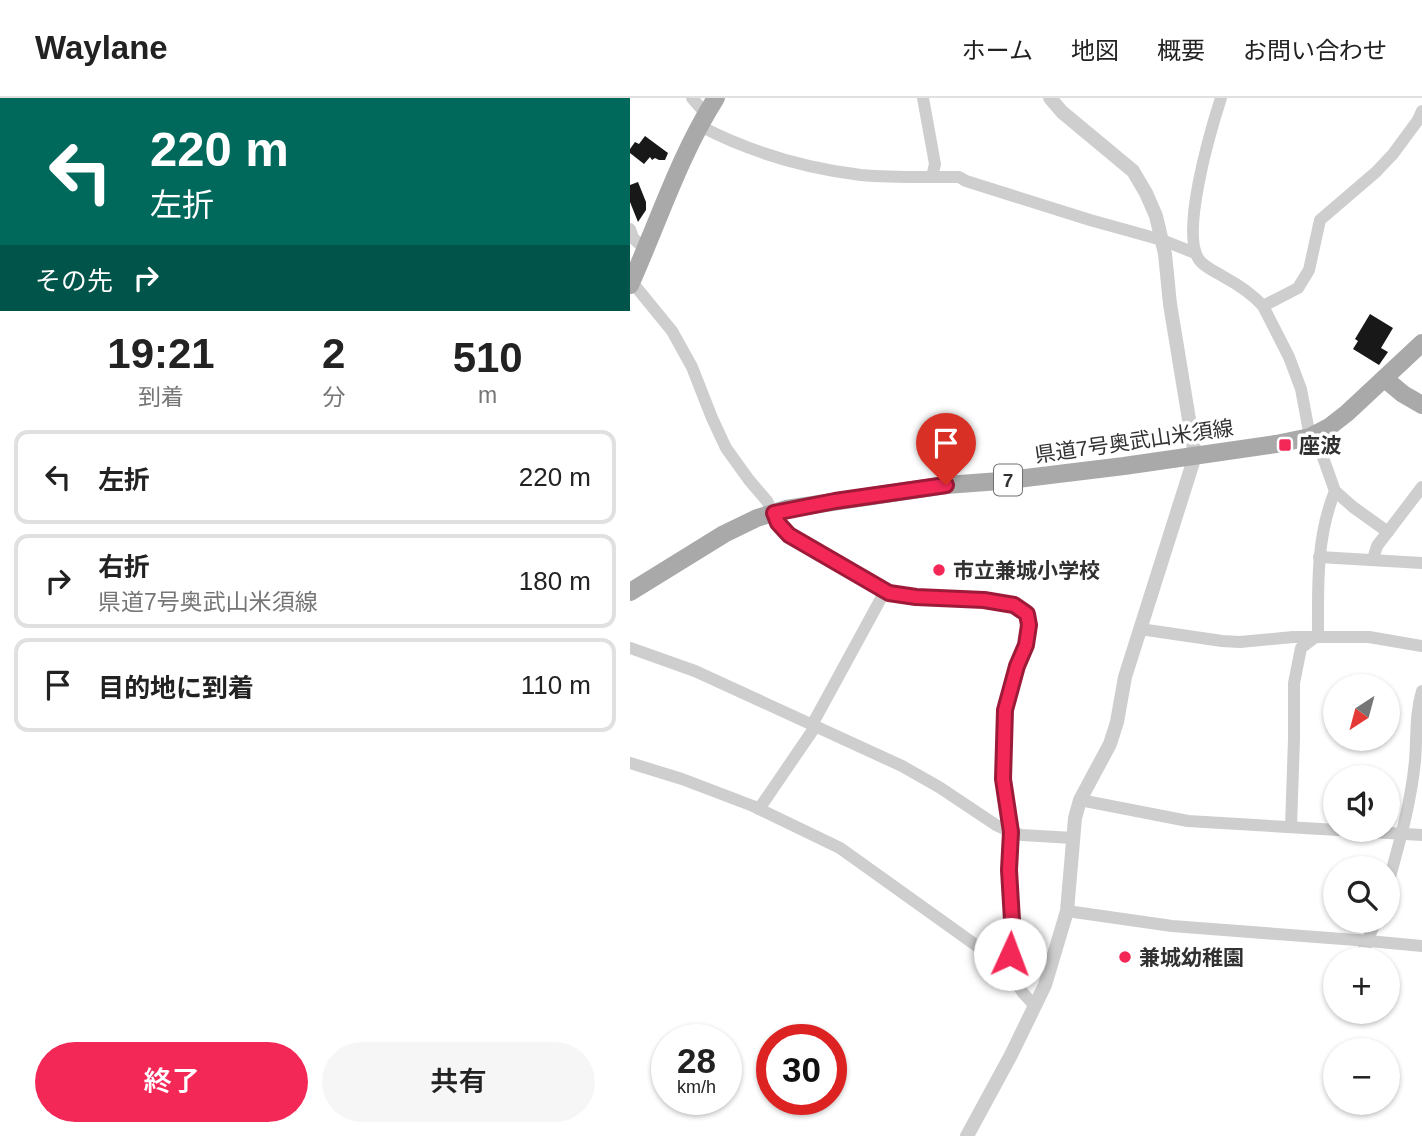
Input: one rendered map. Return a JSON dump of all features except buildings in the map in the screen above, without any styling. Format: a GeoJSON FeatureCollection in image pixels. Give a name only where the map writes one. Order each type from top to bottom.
{"type":"FeatureCollection","features":[{"type":"Feature","properties":{"kind":"main road"},"geometry":{"type":"LineString","coordinates":[[631,284],[680,166],[716,98]]}},
{"type":"Feature","properties":{"kind":"main road","name":"県道7号奥武山米須線"},"geometry":{"type":"LineString","coordinates":[[630,592],[724,534],[774,513],[901,491],[1070,473],[1276,444],[1312,436],[1347,413],[1422,343]]}},
{"type":"Feature","properties":{"kind":"main road"},"geometry":{"type":"LineString","coordinates":[[1385,379],[1422,405]]}},
{"type":"Feature","properties":{"kind":"street"},"geometry":{"type":"LineString","coordinates":[[692,98],[703,120],[736,144],[770,157],[862,175],[959,177],[1090,220],[1162,240],[1195,253]]}},
{"type":"Feature","properties":{"kind":"street"},"geometry":{"type":"LineString","coordinates":[[923,98],[935,164],[932,177]]}},
{"type":"Feature","properties":{"kind":"street"},"geometry":{"type":"LineString","coordinates":[[967,1136],[1011,1055],[1049,975],[1067,911],[1075,818],[1080,800],[1110,744],[1125,677],[1195,456],[1156,216],[1133,171],[1062,112],[1050,98]]}},
{"type":"Feature","properties":{"kind":"street"},"geometry":{"type":"LineString","coordinates":[[1221,98],[1197,190],[1192,230],[1195,253],[1199,261],[1210,270],[1225,277],[1263,306],[1293,368],[1312,436],[1335,491],[1388,532]]}},
{"type":"Feature","properties":{"kind":"street"},"geometry":{"type":"LineString","coordinates":[[1263,306],[1298,288],[1309,270],[1320,220],[1385,163],[1422,111]]}},
{"type":"Feature","properties":{"kind":"street"},"geometry":{"type":"LineString","coordinates":[[630,229],[633,238],[645,249]]}},
{"type":"Feature","properties":{"kind":"street"},"geometry":{"type":"LineString","coordinates":[[631,284],[672,331],[692,367],[726,448],[767,501],[778,523],[789,535],[885,590],[916,597],[984,600],[1014,605],[1027,614],[1029,625],[1026,645],[1017,666],[1005,710],[1003,779],[1011,832],[1009,870],[1013,937],[1005,966]]}},
{"type":"Feature","properties":{"kind":"street"},"geometry":{"type":"LineString","coordinates":[[1373,559],[1377,546],[1422,487]]}},
{"type":"Feature","properties":{"kind":"street"},"geometry":{"type":"LineString","coordinates":[[1318,636],[1319,557],[1329,504],[1335,491]]}},
{"type":"Feature","properties":{"kind":"street"},"geometry":{"type":"LineString","coordinates":[[1319,557],[1422,563]]}},
{"type":"Feature","properties":{"kind":"street"},"geometry":{"type":"LineString","coordinates":[[759,809],[813,726],[885,590]]}},
{"type":"Feature","properties":{"kind":"street"},"geometry":{"type":"LineString","coordinates":[[1140,629],[1222,642],[1293,636],[1369,637],[1422,646]]}},
{"type":"Feature","properties":{"kind":"street"},"geometry":{"type":"LineString","coordinates":[[1291,827],[1294,682],[1301,648],[1318,636]]}},
{"type":"Feature","properties":{"kind":"street"},"geometry":{"type":"LineString","coordinates":[[630,648],[695,671],[911,771],[1011,832],[1073,838]]}},
{"type":"Feature","properties":{"kind":"street"},"geometry":{"type":"LineString","coordinates":[[1395,856],[1408,809],[1415,760],[1418,705],[1422,691]]}},
{"type":"Feature","properties":{"kind":"street"},"geometry":{"type":"LineString","coordinates":[[630,763],[682,779],[759,809],[840,848],[1005,966],[1035,1006]]}},
{"type":"Feature","properties":{"kind":"street"},"geometry":{"type":"LineString","coordinates":[[1080,800],[1188,821],[1422,835]]}},
{"type":"Feature","properties":{"kind":"street"},"geometry":{"type":"LineString","coordinates":[[1067,911],[1172,926],[1422,946]]}},
{"type":"Feature","properties":{"kind":"street"},"geometry":{"type":"LineString","coordinates":[[1365,947],[1371,933]]}},
{"type":"Feature","properties":{"kind":"place","name":"座波"},"geometry":{"type":"Point","coordinates":[1285,445]}},
{"type":"Feature","properties":{"kind":"place","name":"市立兼城小学校"},"geometry":{"type":"Point","coordinates":[939,570]}},
{"type":"Feature","properties":{"kind":"place","name":"兼城幼稚園"},"geometry":{"type":"Point","coordinates":[1125,957]}},
{"type":"Feature","properties":{"kind":"route"},"geometry":{"type":"LineString","coordinates":[[946,485],[774,513],[778,523],[789,535],[889,593],[984,600],[1014,605],[1027,614],[1029,625],[1026,645],[1017,666],[1005,710],[1003,779],[1011,832],[1009,870],[1013,937],[1010,954]]}}]}
